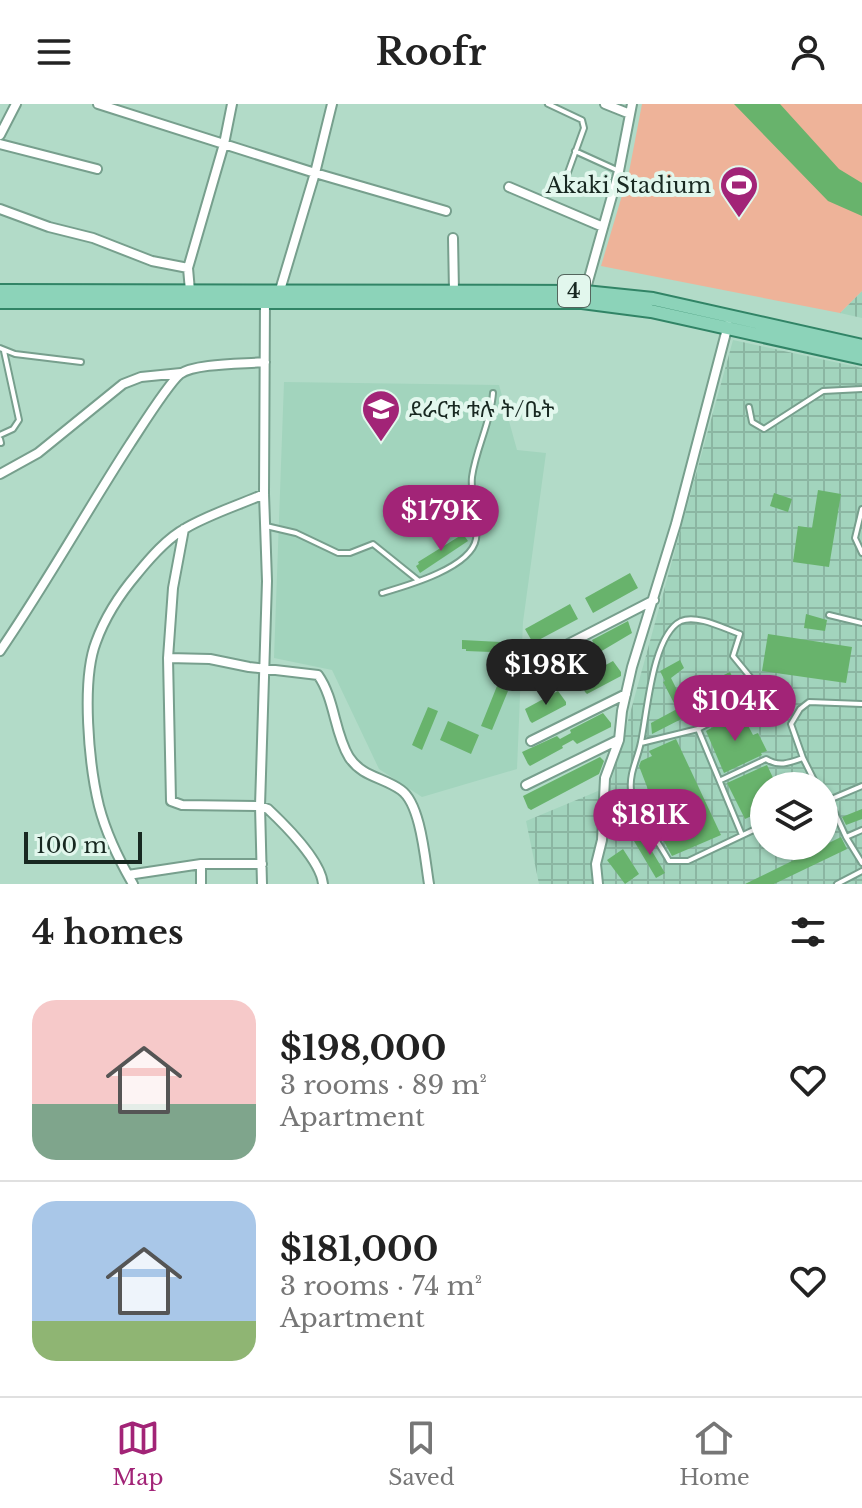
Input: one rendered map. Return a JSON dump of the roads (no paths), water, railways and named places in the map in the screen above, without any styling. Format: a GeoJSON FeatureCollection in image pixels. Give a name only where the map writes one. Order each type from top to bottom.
{"type":"FeatureCollection","features":[{"type":"Feature","properties":{"kind":"main road","name":"4"},"geometry":{"type":"LineString","coordinates":[[0,291],[190,291],[265,296],[280,290],[585,292],[653,299],[729,322],[862,346]]}},
{"type":"Feature","properties":{"kind":"main road"},"geometry":{"type":"LineString","coordinates":[[0,302],[265,296],[582,302],[729,322],[862,358]]}},
{"type":"Feature","properties":{"kind":"street"},"geometry":{"type":"LineString","coordinates":[[0,135],[16,104]]}},
{"type":"Feature","properties":{"kind":"street"},"geometry":{"type":"LineString","coordinates":[[98,104],[113,106],[315,173],[446,211]]}},
{"type":"Feature","properties":{"kind":"street"},"geometry":{"type":"LineString","coordinates":[[190,291],[188,268],[224,144],[232,104]]}},
{"type":"Feature","properties":{"kind":"street"},"geometry":{"type":"LineString","coordinates":[[280,290],[332,104]]}},
{"type":"Feature","properties":{"kind":"street"},"geometry":{"type":"LineString","coordinates":[[585,292],[619,171],[631,109],[605,104]]}},
{"type":"Feature","properties":{"kind":"street"},"geometry":{"type":"LineString","coordinates":[[0,144],[97,169]]}},
{"type":"Feature","properties":{"kind":"street"},"geometry":{"type":"LineString","coordinates":[[509,187],[603,227]]}},
{"type":"Feature","properties":{"kind":"street"},"geometry":{"type":"LineString","coordinates":[[0,209],[49,227],[93,238],[152,261],[188,268]]}},
{"type":"Feature","properties":{"kind":"street"},"geometry":{"type":"LineString","coordinates":[[453,238],[454,291]]}},
{"type":"Feature","properties":{"kind":"street"},"geometry":{"type":"LineString","coordinates":[[262,884],[260,806],[267,668],[265,296]]}},
{"type":"Feature","properties":{"kind":"street"},"geometry":{"type":"LineString","coordinates":[[598,884],[596,864],[602,840],[605,778],[619,740],[626,694],[729,322]]}},
{"type":"Feature","properties":{"kind":"street"},"geometry":{"type":"LineString","coordinates":[[0,474],[38,453],[123,384],[141,377],[204,367],[265,362]]}},
{"type":"Feature","properties":{"kind":"street"},"geometry":{"type":"LineString","coordinates":[[0,651],[34,602],[89,507],[181,373]]}},
{"type":"Feature","properties":{"kind":"street"},"geometry":{"type":"LineString","coordinates":[[133,884],[110,837],[94,782],[88,716],[89,666],[95,643],[123,591],[153,556],[185,528],[264,494]]}},
{"type":"Feature","properties":{"kind":"street"},"geometry":{"type":"LineString","coordinates":[[185,528],[173,588],[168,658],[171,801],[182,805],[260,806],[271,812],[305,851],[319,871],[323,884]]}},
{"type":"Feature","properties":{"kind":"street"},"geometry":{"type":"LineString","coordinates":[[539,659],[654,600]]}},
{"type":"Feature","properties":{"kind":"street"},"geometry":{"type":"LineString","coordinates":[[168,658],[210,659],[255,668],[316,673],[321,679],[348,755],[364,773],[400,788],[411,801],[429,884]]}},
{"type":"Feature","properties":{"kind":"street"},"geometry":{"type":"LineString","coordinates":[[531,741],[626,694]]}},
{"type":"Feature","properties":{"kind":"street"},"geometry":{"type":"LineString","coordinates":[[526,785],[619,740]]}},
{"type":"Feature","properties":{"kind":"street"},"geometry":{"type":"LineString","coordinates":[[128,875],[201,864],[262,864]]}},
{"type":"Feature","properties":{"kind":"street"},"geometry":{"type":"LineString","coordinates":[[201,864],[201,884]]}},
{"type":"Feature","properties":{"kind":"lane"},"geometry":{"type":"LineString","coordinates":[[548,104],[582,120],[584,128],[562,189]]}},
{"type":"Feature","properties":{"kind":"lane"},"geometry":{"type":"LineString","coordinates":[[575,151],[619,171]]}},
{"type":"Feature","properties":{"kind":"lane"},"geometry":{"type":"LineString","coordinates":[[0,439],[19,420],[2,350],[81,362]]}},
{"type":"Feature","properties":{"kind":"lane"},"geometry":{"type":"LineString","coordinates":[[749,407],[752,422],[757,428],[764,429],[823,391],[862,389]]}},
{"type":"Feature","properties":{"kind":"lane"},"geometry":{"type":"LineString","coordinates":[[382,593],[420,581],[465,558],[472,549],[476,528],[472,482],[493,393]]}},
{"type":"Feature","properties":{"kind":"lane"},"geometry":{"type":"LineString","coordinates":[[862,509],[855,538],[862,553]]}},
{"type":"Feature","properties":{"kind":"lane"},"geometry":{"type":"LineString","coordinates":[[266,526],[296,533],[345,554],[373,544],[420,581]]}},
{"type":"Feature","properties":{"kind":"lane"},"geometry":{"type":"LineString","coordinates":[[829,615],[862,623]]}},
{"type":"Feature","properties":{"kind":"lane"},"geometry":{"type":"LineString","coordinates":[[641,743],[698,729],[764,694],[733,656],[740,634],[688,619],[678,622],[663,645],[647,695],[631,793],[669,861],[688,861],[750,831]]}},
{"type":"Feature","properties":{"kind":"lane"},"geometry":{"type":"LineString","coordinates":[[810,772],[791,724],[800,709],[809,702],[818,701],[862,704]]}},
{"type":"Feature","properties":{"kind":"lane"},"geometry":{"type":"LineString","coordinates":[[698,729],[742,835]]}},
{"type":"Feature","properties":{"kind":"lane"},"geometry":{"type":"LineString","coordinates":[[721,780],[766,759],[786,764],[803,758]]}},
{"type":"Feature","properties":{"kind":"lane"},"geometry":{"type":"LineString","coordinates":[[838,795],[862,786]]}},
{"type":"Feature","properties":{"kind":"lane"},"geometry":{"type":"LineString","coordinates":[[838,821],[862,863]]}},
{"type":"Feature","properties":{"kind":"lane"},"geometry":{"type":"LineString","coordinates":[[846,837],[862,830]]}},
{"type":"Feature","properties":{"kind":"lane"},"geometry":{"type":"LineString","coordinates":[[837,884],[862,871]]}},
{"type":"Feature","properties":{"kind":"place","name":"Akaki Stadium"},"geometry":{"type":"Point","coordinates":[739,219]}},
{"type":"Feature","properties":{"kind":"place","name":"ደራርቱ ቱሉ ት/ቤት"},"geometry":{"type":"Point","coordinates":[381,443]}}]}
